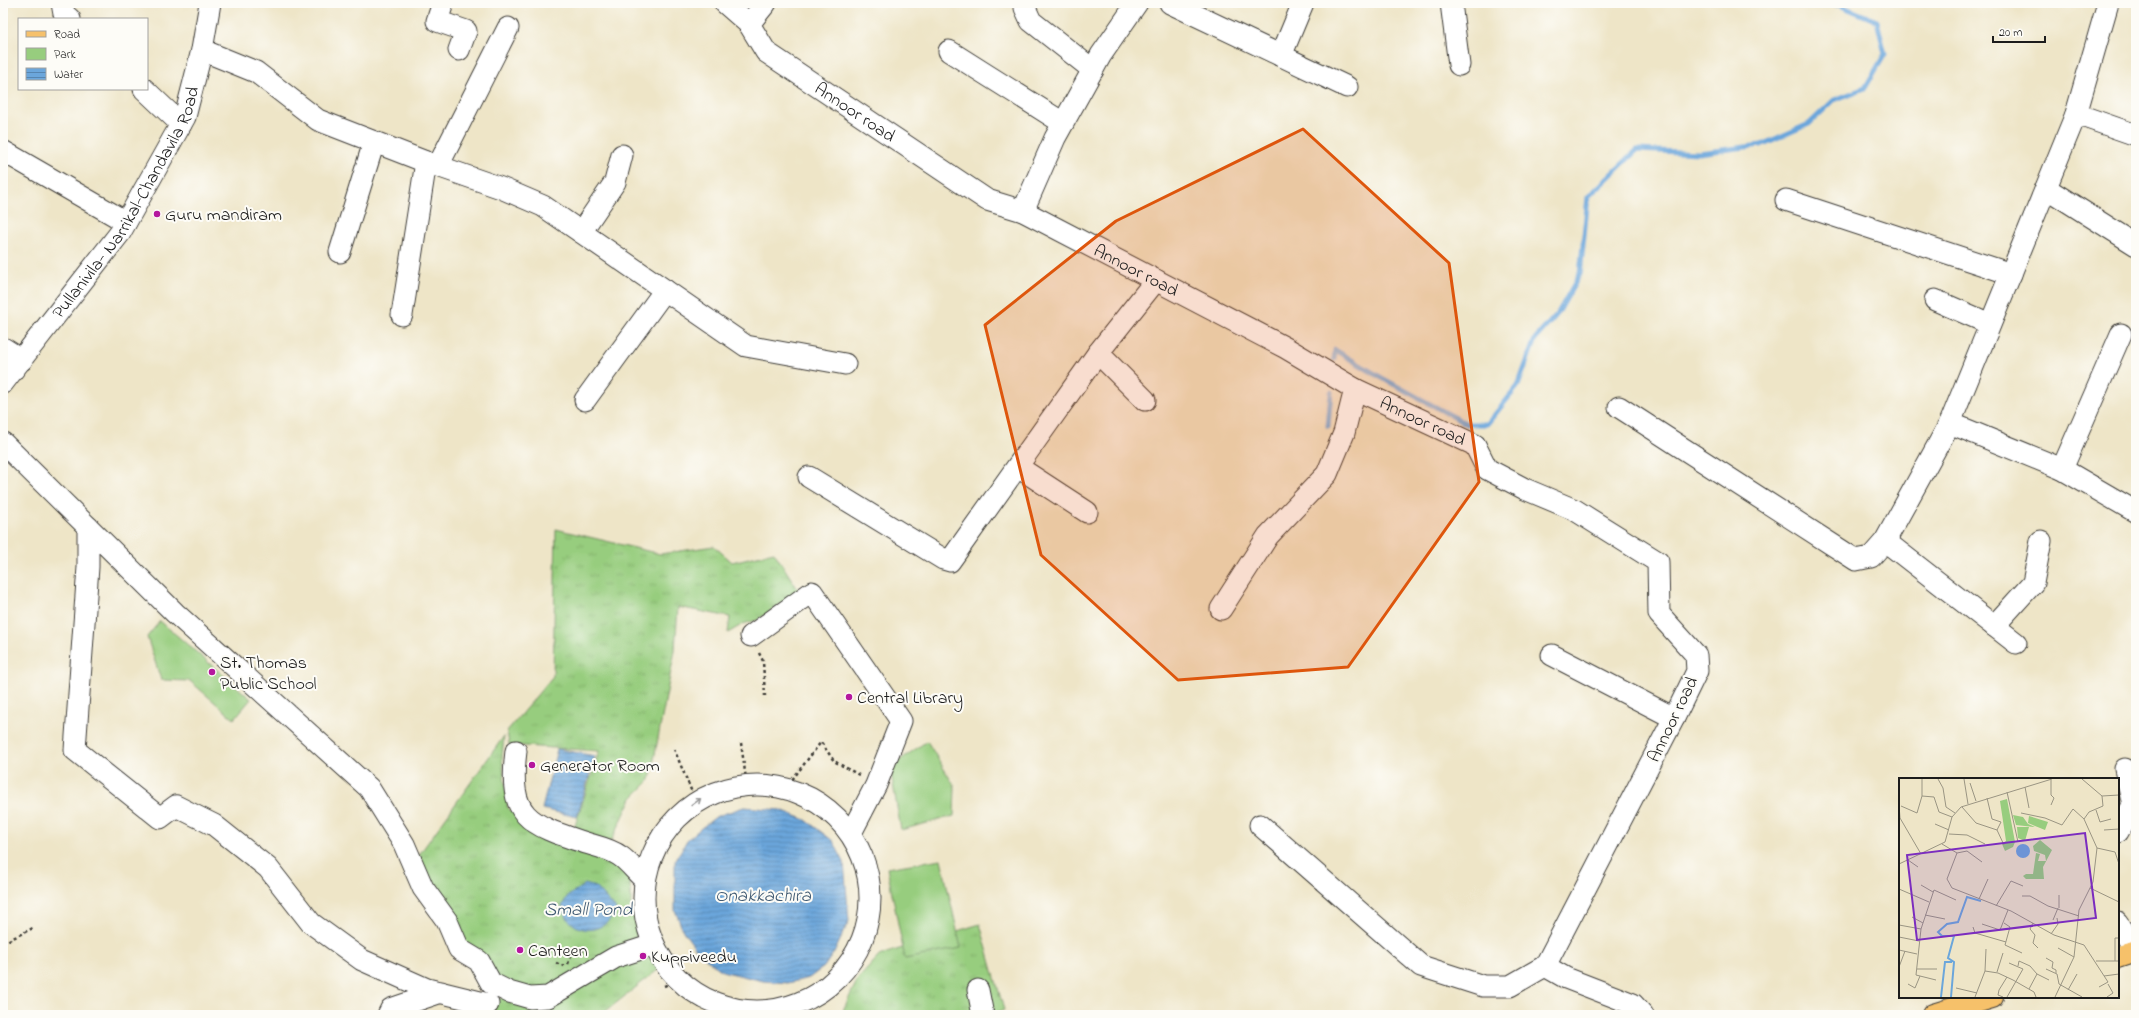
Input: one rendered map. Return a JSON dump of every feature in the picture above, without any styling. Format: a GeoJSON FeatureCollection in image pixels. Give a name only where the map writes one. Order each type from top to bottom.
{"type":"FeatureCollection","features":[{"type":"Feature","properties":{"kind":"main road"},"geometry":{"type":"LineString","coordinates":[[2119,957],[2136,950]]}},
{"type":"Feature","properties":{"kind":"main road"},"geometry":{"type":"LineString","coordinates":[[1933,1015],[1968,1010],[1990,998]]}},
{"type":"Feature","properties":{"kind":"street"},"geometry":{"type":"LineString","coordinates":[[62,3],[64,14],[69,18]]}},
{"type":"Feature","properties":{"kind":"street","name":"Pullanivila- Narrikal-Chandavila Road"},"geometry":{"type":"LineString","coordinates":[[3,383],[120,233],[185,117],[202,50],[210,3]]}},
{"type":"Feature","properties":{"kind":"street"},"geometry":{"type":"LineString","coordinates":[[443,3],[437,21],[466,31],[459,50]]}},
{"type":"Feature","properties":{"kind":"street","name":"Annoor road"},"geometry":{"type":"LineString","coordinates":[[725,3],[749,24],[766,52],[987,200],[1023,211],[1286,348],[1354,389],[1476,445],[1487,469],[1525,489],[1575,510],[1658,562],[1659,614],[1696,655],[1696,671],[1674,718],[1545,966]]}},
{"type":"Feature","properties":{"kind":"street"},"geometry":{"type":"LineString","coordinates":[[749,24],[766,3]]}},
{"type":"Feature","properties":{"kind":"street"},"geometry":{"type":"LineString","coordinates":[[1026,3],[1025,8],[1031,21],[1093,70]]}},
{"type":"Feature","properties":{"kind":"street"},"geometry":{"type":"LineString","coordinates":[[1023,211],[1063,123],[1093,70],[1137,3]]}},
{"type":"Feature","properties":{"kind":"street"},"geometry":{"type":"LineString","coordinates":[[1170,3],[1348,88]]}},
{"type":"Feature","properties":{"kind":"street"},"geometry":{"type":"LineString","coordinates":[[1281,56],[1304,3]]}},
{"type":"Feature","properties":{"kind":"street"},"geometry":{"type":"LineString","coordinates":[[1450,3],[1460,65]]}},
{"type":"Feature","properties":{"kind":"street"},"geometry":{"type":"LineString","coordinates":[[1619,408],[1856,560],[1871,558],[1885,541],[1950,423],[2076,114],[2108,3]]}},
{"type":"Feature","properties":{"kind":"street"},"geometry":{"type":"LineString","coordinates":[[402,315],[432,164],[508,28]]}},
{"type":"Feature","properties":{"kind":"street"},"geometry":{"type":"LineString","coordinates":[[202,50],[256,72],[318,120],[432,164],[501,188],[543,206],[746,346],[845,364]]}},
{"type":"Feature","properties":{"kind":"street"},"geometry":{"type":"LineString","coordinates":[[949,50],[1063,123]]}},
{"type":"Feature","properties":{"kind":"street"},"geometry":{"type":"LineString","coordinates":[[145,90],[181,124]]}},
{"type":"Feature","properties":{"kind":"street"},"geometry":{"type":"LineString","coordinates":[[2076,114],[2136,135]]}},
{"type":"Feature","properties":{"kind":"street"},"geometry":{"type":"LineString","coordinates":[[340,252],[374,142]]}},
{"type":"Feature","properties":{"kind":"street"},"geometry":{"type":"LineString","coordinates":[[3,151],[126,222]]}},
{"type":"Feature","properties":{"kind":"street"},"geometry":{"type":"LineString","coordinates":[[581,232],[615,182],[622,155]]}},
{"type":"Feature","properties":{"kind":"street"},"geometry":{"type":"LineString","coordinates":[[2046,188],[2136,246]]}},
{"type":"Feature","properties":{"kind":"street"},"geometry":{"type":"LineString","coordinates":[[1786,200],[2011,274]]}},
{"type":"Feature","properties":{"kind":"street"},"geometry":{"type":"LineString","coordinates":[[809,477],[943,559],[950,561],[1098,353],[1156,280]]}},
{"type":"Feature","properties":{"kind":"street"},"geometry":{"type":"LineString","coordinates":[[585,400],[665,290]]}},
{"type":"Feature","properties":{"kind":"street"},"geometry":{"type":"LineString","coordinates":[[1935,300],[1990,324]]}},
{"type":"Feature","properties":{"kind":"street"},"geometry":{"type":"LineString","coordinates":[[2062,468],[2121,334]]}},
{"type":"Feature","properties":{"kind":"street"},"geometry":{"type":"LineString","coordinates":[[3,348],[22,360]]}},
{"type":"Feature","properties":{"kind":"street"},"geometry":{"type":"LineString","coordinates":[[1098,353],[1145,400]]}},
{"type":"Feature","properties":{"kind":"street"},"geometry":{"type":"LineString","coordinates":[[1221,609],[1268,536],[1327,474],[1344,433],[1354,389]]}},
{"type":"Feature","properties":{"kind":"street"},"geometry":{"type":"LineString","coordinates":[[1950,423],[2062,468],[2136,512]]}},
{"type":"Feature","properties":{"kind":"street"},"geometry":{"type":"LineString","coordinates":[[3,442],[175,613],[369,788],[404,844],[423,888],[447,921],[459,949],[480,961],[491,983],[487,1010],[441,992],[426,989],[362,960],[311,923],[268,868],[214,825],[176,806],[160,818],[75,750],[88,567],[88,527]]}},
{"type":"Feature","properties":{"kind":"street"},"geometry":{"type":"LineString","coordinates":[[1018,467],[1087,512]]}},
{"type":"Feature","properties":{"kind":"street"},"geometry":{"type":"LineString","coordinates":[[1994,626],[2033,583],[2041,540]]}},
{"type":"Feature","properties":{"kind":"street"},"geometry":{"type":"LineString","coordinates":[[1885,541],[2016,643]]}},
{"type":"Feature","properties":{"kind":"street"},"geometry":{"type":"LineString","coordinates":[[751,636],[812,592],[901,721],[876,785],[851,833]]}},
{"type":"Feature","properties":{"kind":"street"},"geometry":{"type":"LineString","coordinates":[[1552,655],[1674,718]]}},
{"type":"Feature","properties":{"kind":"street"},"geometry":{"type":"LineString","coordinates":[[516,751],[513,777],[514,791],[518,805],[530,820],[551,830],[619,855],[644,879]]}},
{"type":"Feature","properties":{"kind":"street"},"geometry":{"type":"LineString","coordinates":[[2119,830],[2133,805],[2125,769]]}},
{"type":"Feature","properties":{"kind":"street"},"geometry":{"type":"LineString","coordinates":[[766,784],[799,792],[828,809],[851,833],[866,862],[872,894],[868,926],[856,956],[810,1007],[749,1012],[719,1005],[703,1004],[692,992],[672,983],[669,971],[653,945],[643,913],[644,879],[654,847],[674,820],[696,802],[732,787],[747,786],[766,784]]}},
{"type":"Feature","properties":{"kind":"street"},"geometry":{"type":"LineString","coordinates":[[1260,825],[1421,966],[1483,986],[1510,986],[1545,966],[1566,978],[1633,1004],[1642,1015]]}},
{"type":"Feature","properties":{"kind":"street"},"geometry":{"type":"LineString","coordinates":[[2119,924],[2136,950]]}},
{"type":"Feature","properties":{"kind":"street"},"geometry":{"type":"LineString","coordinates":[[491,983],[509,992],[530,998],[548,997],[575,964],[616,957],[653,945]]}},
{"type":"Feature","properties":{"kind":"street"},"geometry":{"type":"LineString","coordinates":[[978,990],[983,1015]]}},
{"type":"Feature","properties":{"kind":"street"},"geometry":{"type":"LineString","coordinates":[[388,1015],[391,1009],[441,992]]}},
{"type":"Feature","properties":{"kind":"path"},"geometry":{"type":"LineString","coordinates":[[751,636],[763,661],[765,696]]}},
{"type":"Feature","properties":{"kind":"path"},"geometry":{"type":"LineString","coordinates":[[785,789],[821,742],[834,760],[876,785]]}},
{"type":"Feature","properties":{"kind":"path"},"geometry":{"type":"LineString","coordinates":[[741,743],[747,786]]}},
{"type":"Feature","properties":{"kind":"path"},"geometry":{"type":"LineString","coordinates":[[674,749],[696,802]]}},
{"type":"Feature","properties":{"kind":"path"},"geometry":{"type":"LineString","coordinates":[[3,943],[35,927]]}},
{"type":"Feature","properties":{"kind":"highlighted area"},"geometry":{"type":"Polygon","coordinates":[[[1303,129],[1449,263],[1479,482],[1348,667],[1178,680],[1041,555],[985,325],[1116,221],[1303,129]]]}},
{"type":"Feature","properties":{"kind":"green space"},"geometry":{"type":"Polygon","coordinates":[[[556,529],[660,554],[714,546],[732,562],[774,552],[799,591],[758,620],[743,624],[728,633],[730,617],[678,607],[675,650],[650,780],[632,798],[611,842],[573,832],[599,751],[509,745],[507,731],[553,676],[556,529]]]}},
{"type":"Feature","properties":{"kind":"green space"},"geometry":{"type":"Polygon","coordinates":[[[160,621],[251,699],[234,719],[190,681],[161,680],[147,637],[160,621]]]}},
{"type":"Feature","properties":{"kind":"green space"},"geometry":{"type":"Polygon","coordinates":[[[504,736],[502,758],[508,808],[534,831],[607,856],[629,873],[630,877],[631,901],[637,937],[586,971],[545,993],[504,985],[465,941],[416,859],[504,736]]]}},
{"type":"Feature","properties":{"kind":"green space"},"geometry":{"type":"Polygon","coordinates":[[[927,741],[955,787],[954,816],[901,830],[890,767],[927,741]]]}},
{"type":"Feature","properties":{"kind":"green space"},"geometry":{"type":"Polygon","coordinates":[[[941,859],[961,948],[905,959],[887,868],[941,859]]]}},
{"type":"Feature","properties":{"kind":"green space"},"geometry":{"type":"Polygon","coordinates":[[[980,924],[1004,1010],[991,1015],[843,1015],[844,1008],[858,979],[880,955],[980,924]]]}},
{"type":"Feature","properties":{"kind":"green space"},"geometry":{"type":"Polygon","coordinates":[[[653,945],[664,965],[601,1015],[505,1015],[495,1011],[492,1001],[507,996],[529,1001],[653,945]]]}},
{"type":"Feature","properties":{"kind":"green space"},"geometry":{"type":"Polygon","coordinates":[[[722,1011],[767,1015],[720,1015],[722,1011]]]}},
{"type":"Feature","properties":{"kind":"water"},"geometry":{"type":"Polygon","coordinates":[[[557,749],[595,756],[577,817],[542,809],[557,749]]]}},
{"type":"Feature","properties":{"kind":"water","name":"Onakkachira"},"geometry":{"type":"Polygon","coordinates":[[[744,807],[781,810],[806,820],[833,841],[844,862],[849,921],[836,949],[824,967],[809,978],[788,983],[763,981],[722,971],[699,953],[683,931],[675,910],[675,861],[687,840],[717,816],[744,807]]]}},
{"type":"Feature","properties":{"kind":"water","name":"Small Pond"},"geometry":{"type":"Polygon","coordinates":[[[585,884],[596,887],[616,909],[607,923],[598,928],[584,929],[573,924],[568,919],[562,906],[567,897],[585,884]]]}},
{"type":"Feature","properties":{"kind":"waterway"},"geometry":{"type":"LineString","coordinates":[[1334,359],[1335,350],[1382,378],[1467,424],[1487,424],[1518,386],[1535,339],[1558,313],[1580,274],[1588,197],[1637,150],[1699,153],[1761,145],[1809,124],[1834,100],[1865,88],[1885,54],[1877,21],[1839,5],[1819,3]]}},
{"type":"Feature","properties":{"kind":"waterway"},"geometry":{"type":"LineString","coordinates":[[1328,426],[1331,392]]}},
{"type":"Feature","properties":{"kind":"place","name":"Guru mandiram"},"geometry":{"type":"Point","coordinates":[157,214]}},
{"type":"Feature","properties":{"kind":"place","name":"St. Thomas Public School"},"geometry":{"type":"Point","coordinates":[212,672]}},
{"type":"Feature","properties":{"kind":"place","name":"Central Library"},"geometry":{"type":"Point","coordinates":[849,697]}},
{"type":"Feature","properties":{"kind":"place","name":"Generator Room"},"geometry":{"type":"Point","coordinates":[532,765]}},
{"type":"Feature","properties":{"kind":"place","name":"Canteen"},"geometry":{"type":"Point","coordinates":[520,950]}},
{"type":"Feature","properties":{"kind":"place","name":"Kuppiveedu"},"geometry":{"type":"Point","coordinates":[643,956]}}]}
